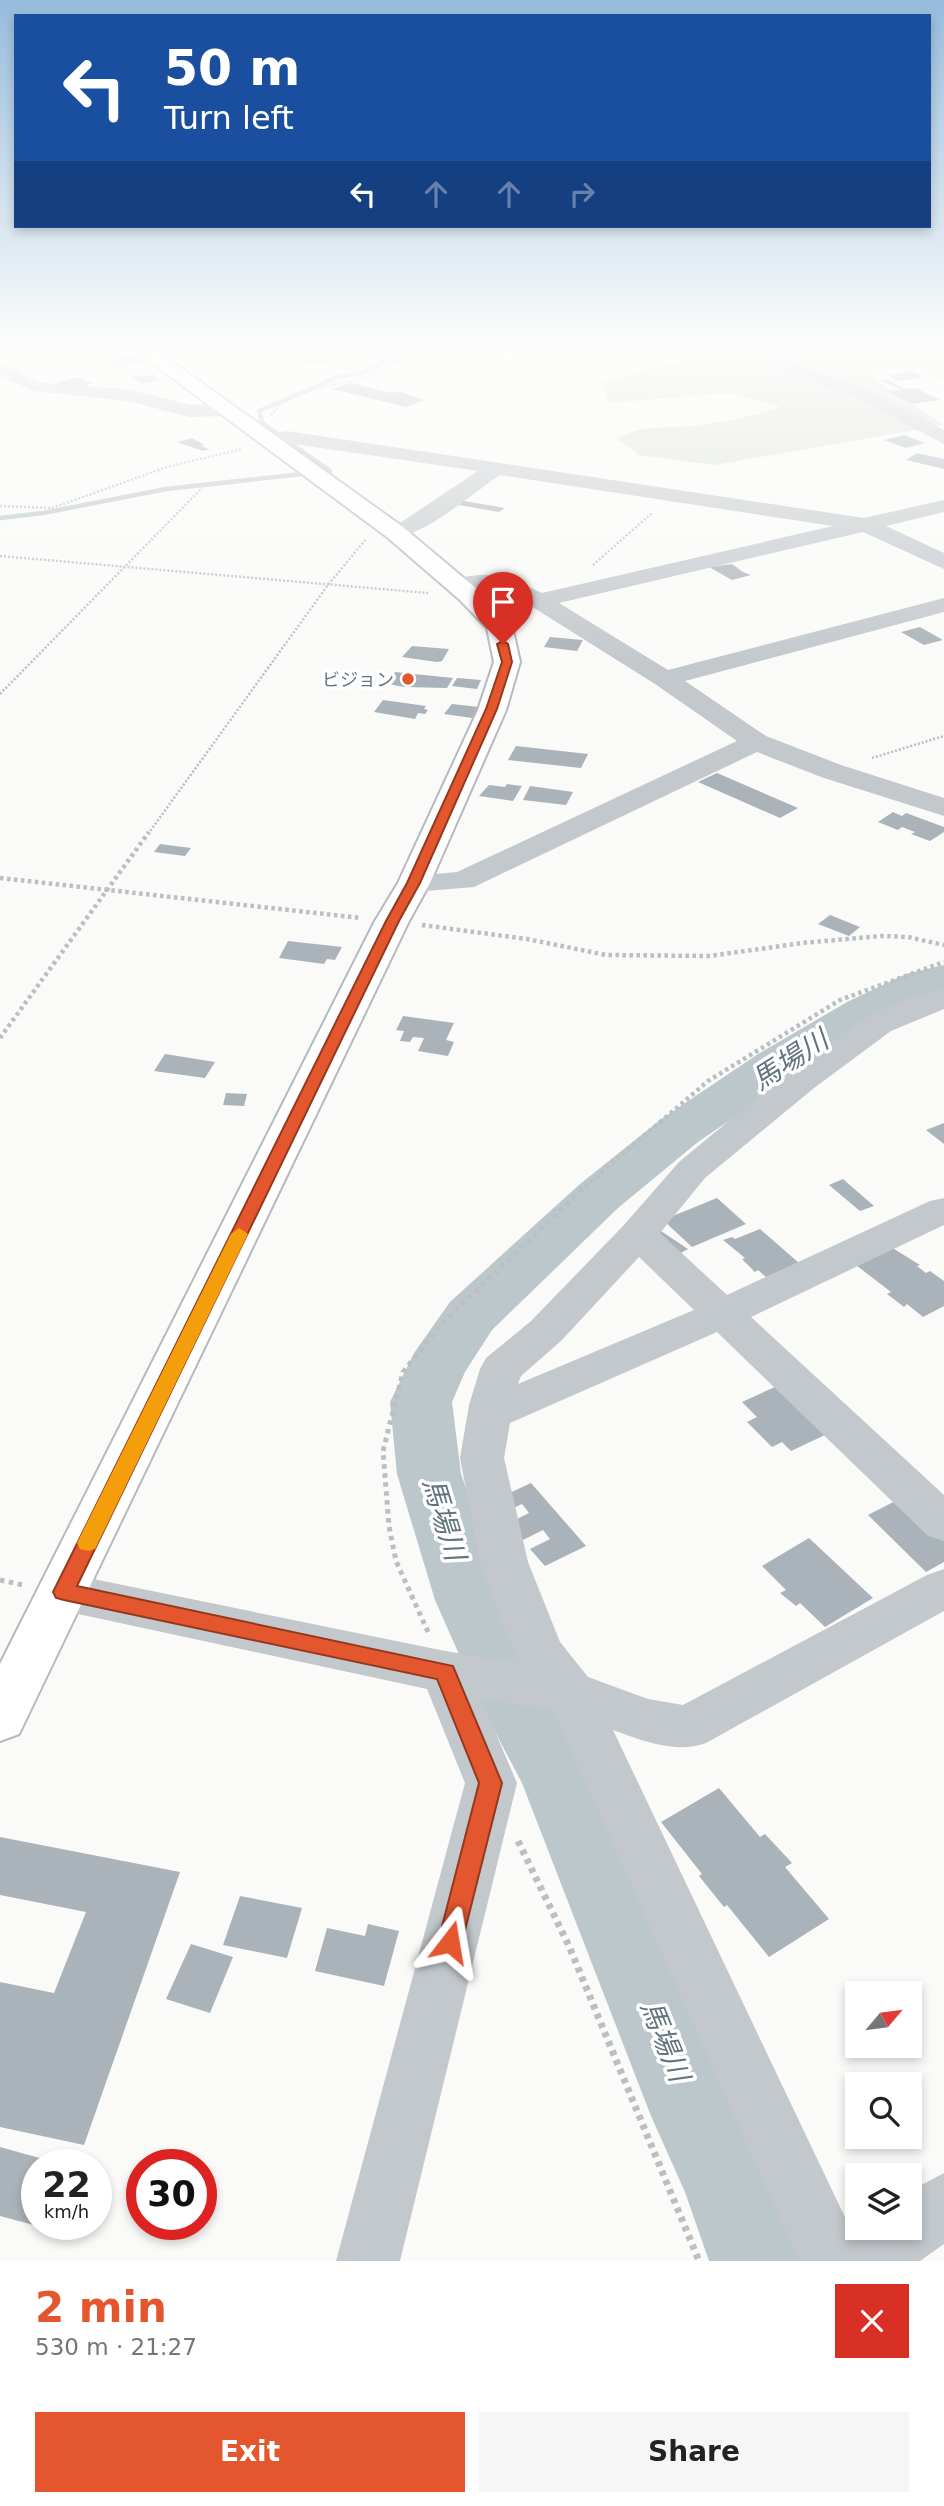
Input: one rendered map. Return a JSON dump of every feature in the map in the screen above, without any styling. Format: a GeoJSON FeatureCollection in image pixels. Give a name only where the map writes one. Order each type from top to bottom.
{"type":"FeatureCollection","features":[{"type":"Feature","properties":{"kind":"main road"},"geometry":{"type":"LineString","coordinates":[[0,1718],[392,921],[414,883],[492,709],[507,662],[499,626],[463,590],[396,532],[293,454]]}},
{"type":"Feature","properties":{"kind":"street"},"geometry":{"type":"LineString","coordinates":[[385,454],[866,525],[944,562]]}},
{"type":"Feature","properties":{"kind":"street"},"geometry":{"type":"LineString","coordinates":[[396,532],[408,528],[496,468]]}},
{"type":"Feature","properties":{"kind":"street"},"geometry":{"type":"LineString","coordinates":[[545,600],[944,506]]}},
{"type":"Feature","properties":{"kind":"street"},"geometry":{"type":"LineString","coordinates":[[463,590],[490,580],[545,600],[756,742],[831,771],[944,807]]}},
{"type":"Feature","properties":{"kind":"street"},"geometry":{"type":"LineString","coordinates":[[664,679],[944,605]]}},
{"type":"Feature","properties":{"kind":"street"},"geometry":{"type":"LineString","coordinates":[[414,883],[463,881],[756,742]]}},
{"type":"Feature","properties":{"kind":"street"},"geometry":{"type":"LineString","coordinates":[[832,2261],[570,1692],[541,1655],[526,1623],[504,1562],[482,1458],[501,1369],[545,1331],[638,1234],[692,1170],[801,1080],[879,1024],[920,1005],[944,999]]}},
{"type":"Feature","properties":{"kind":"street"},"geometry":{"type":"LineString","coordinates":[[490,1414],[724,1313],[944,1210]]}},
{"type":"Feature","properties":{"kind":"street"},"geometry":{"type":"LineString","coordinates":[[638,1234],[944,1523]]}},
{"type":"Feature","properties":{"kind":"street"},"geometry":{"type":"LineString","coordinates":[[64,1592],[445,1672],[570,1692],[647,1720],[688,1728],[944,1588]]}},
{"type":"Feature","properties":{"kind":"street"},"geometry":{"type":"LineString","coordinates":[[368,2261],[491,1783],[445,1672]]}},
{"type":"Feature","properties":{"kind":"street"},"geometry":{"type":"LineString","coordinates":[[866,2261],[944,2205]]}},
{"type":"Feature","properties":{"kind":"path"},"geometry":{"type":"LineString","coordinates":[[0,506],[52,508],[167,467],[219,454]]}},
{"type":"Feature","properties":{"kind":"path"},"geometry":{"type":"LineString","coordinates":[[0,694],[202,488]]}},
{"type":"Feature","properties":{"kind":"path"},"geometry":{"type":"LineString","coordinates":[[545,600],[581,577],[675,495]]}},
{"type":"Feature","properties":{"kind":"path"},"geometry":{"type":"LineString","coordinates":[[0,1038],[328,585],[365,540],[396,532]]}},
{"type":"Feature","properties":{"kind":"path"},"geometry":{"type":"LineString","coordinates":[[0,556],[328,585],[463,590]]}},
{"type":"Feature","properties":{"kind":"path"},"geometry":{"type":"LineString","coordinates":[[831,771],[944,736]]}},
{"type":"Feature","properties":{"kind":"path"},"geometry":{"type":"LineString","coordinates":[[0,878],[392,921],[527,939],[606,955],[710,957],[802,943],[881,936],[908,937],[944,945]]}},
{"type":"Feature","properties":{"kind":"path"},"geometry":{"type":"LineString","coordinates":[[491,1783],[569,1946],[699,2261]]}},
{"type":"Feature","properties":{"kind":"shaded area"},"geometry":{"type":"Polygon","coordinates":[[[637,454],[780,454],[714,465],[637,454]]]}},
{"type":"Feature","properties":{"kind":"building"},"geometry":{"type":"Polygon","coordinates":[[[916,454],[944,459],[944,469],[906,460],[916,454]]]}},
{"type":"Feature","properties":{"kind":"building"},"geometry":{"type":"Polygon","coordinates":[[[464,501],[505,508],[499,512],[459,505],[464,501]]]}},
{"type":"Feature","properties":{"kind":"building"},"geometry":{"type":"Polygon","coordinates":[[[732,564],[751,575],[732,580],[709,567],[732,564]]]}},
{"type":"Feature","properties":{"kind":"building"},"geometry":{"type":"Polygon","coordinates":[[[920,627],[943,640],[924,645],[901,632],[920,627]]]}},
{"type":"Feature","properties":{"kind":"building"},"geometry":{"type":"Polygon","coordinates":[[[550,637],[583,640],[577,651],[544,647],[550,637]]]}},
{"type":"Feature","properties":{"kind":"building"},"geometry":{"type":"Polygon","coordinates":[[[412,646],[449,649],[442,661],[437,662],[402,657],[412,646]]]}},
{"type":"Feature","properties":{"kind":"building"},"geometry":{"type":"Polygon","coordinates":[[[395,672],[453,678],[447,688],[404,687],[388,684],[395,672]]]}},
{"type":"Feature","properties":{"kind":"building"},"geometry":{"type":"Polygon","coordinates":[[[457,678],[481,680],[477,689],[452,686],[457,678]]]}},
{"type":"Feature","properties":{"kind":"building"},"geometry":{"type":"Polygon","coordinates":[[[383,700],[426,706],[424,709],[428,710],[425,714],[418,713],[415,719],[374,712],[383,700]]]}},
{"type":"Feature","properties":{"kind":"building"},"geometry":{"type":"Polygon","coordinates":[[[452,704],[479,707],[472,718],[444,714],[452,704]]]}},
{"type":"Feature","properties":{"kind":"building"},"geometry":{"type":"Polygon","coordinates":[[[516,746],[588,754],[581,768],[508,760],[516,746]]]}},
{"type":"Feature","properties":{"kind":"building"},"geometry":{"type":"Polygon","coordinates":[[[717,773],[798,808],[780,818],[698,782],[717,773]]]}},
{"type":"Feature","properties":{"kind":"building"},"geometry":{"type":"Polygon","coordinates":[[[507,784],[522,786],[513,801],[479,796],[489,785],[505,787],[507,784]]]}},
{"type":"Feature","properties":{"kind":"building"},"geometry":{"type":"Polygon","coordinates":[[[530,786],[573,792],[566,805],[523,800],[530,786]]]}},
{"type":"Feature","properties":{"kind":"building"},"geometry":{"type":"Polygon","coordinates":[[[893,812],[902,816],[906,813],[944,827],[944,832],[930,841],[911,834],[915,832],[902,827],[898,830],[878,822],[893,812]]]}},
{"type":"Feature","properties":{"kind":"building"},"geometry":{"type":"Polygon","coordinates":[[[160,844],[191,848],[185,856],[154,852],[160,844]]]}},
{"type":"Feature","properties":{"kind":"building"},"geometry":{"type":"Polygon","coordinates":[[[830,915],[860,927],[849,936],[818,924],[830,915]]]}},
{"type":"Feature","properties":{"kind":"building"},"geometry":{"type":"Polygon","coordinates":[[[288,941],[342,947],[335,960],[327,959],[324,964],[279,958],[288,941]]]}},
{"type":"Feature","properties":{"kind":"building"},"geometry":{"type":"Polygon","coordinates":[[[403,1016],[454,1023],[446,1040],[454,1042],[448,1056],[418,1051],[424,1038],[413,1037],[410,1042],[400,1041],[404,1031],[396,1030],[403,1016]]]}},
{"type":"Feature","properties":{"kind":"building"},"geometry":{"type":"Polygon","coordinates":[[[165,1054],[215,1062],[205,1078],[154,1071],[165,1054]]]}},
{"type":"Feature","properties":{"kind":"building"},"geometry":{"type":"Polygon","coordinates":[[[226,1093],[247,1094],[244,1106],[223,1105],[226,1093]]]}},
{"type":"Feature","properties":{"kind":"building"},"geometry":{"type":"Polygon","coordinates":[[[944,1123],[944,1144],[926,1130],[944,1123]]]}},
{"type":"Feature","properties":{"kind":"building"},"geometry":{"type":"Polygon","coordinates":[[[843,1179],[874,1206],[860,1211],[829,1185],[843,1179]]]}},
{"type":"Feature","properties":{"kind":"building"},"geometry":{"type":"Polygon","coordinates":[[[717,1198],[746,1224],[692,1247],[663,1220],[717,1198]]]}},
{"type":"Feature","properties":{"kind":"building"},"geometry":{"type":"Polygon","coordinates":[[[658,1229],[688,1249],[679,1254],[649,1234],[658,1229]]]}},
{"type":"Feature","properties":{"kind":"building"},"geometry":{"type":"Polygon","coordinates":[[[760,1229],[799,1263],[766,1277],[758,1270],[755,1272],[742,1259],[745,1258],[723,1240],[732,1237],[735,1239],[760,1229]]]}},
{"type":"Feature","properties":{"kind":"building"},"geometry":{"type":"Polygon","coordinates":[[[886,1244],[920,1265],[917,1266],[926,1273],[930,1271],[944,1281],[944,1306],[923,1317],[907,1304],[904,1307],[887,1294],[891,1292],[852,1262],[886,1244]]]}},
{"type":"Feature","properties":{"kind":"building"},"geometry":{"type":"Polygon","coordinates":[[[777,1386],[827,1434],[791,1451],[782,1442],[772,1447],[747,1422],[757,1417],[742,1402],[777,1386]]]}},
{"type":"Feature","properties":{"kind":"building"},"geometry":{"type":"Polygon","coordinates":[[[531,1483],[586,1546],[545,1566],[530,1549],[550,1539],[543,1530],[523,1540],[509,1523],[529,1513],[522,1504],[511,1509],[501,1497],[531,1483]]]}},
{"type":"Feature","properties":{"kind":"building"},"geometry":{"type":"Polygon","coordinates":[[[905,1496],[944,1532],[944,1562],[926,1572],[868,1515],[905,1496]]]}},
{"type":"Feature","properties":{"kind":"building"},"geometry":{"type":"Polygon","coordinates":[[[809,1538],[873,1598],[825,1627],[800,1603],[796,1606],[780,1593],[786,1590],[762,1566],[809,1538]]]}},
{"type":"Feature","properties":{"kind":"building"},"geometry":{"type":"Polygon","coordinates":[[[719,1788],[760,1837],[765,1834],[792,1863],[785,1867],[829,1919],[769,1957],[727,1905],[724,1907],[699,1876],[702,1874],[661,1822],[719,1788]]]}},
{"type":"Feature","properties":{"kind":"building"},"geometry":{"type":"Polygon","coordinates":[[[0,1837],[180,1872],[84,2145],[0,2127],[0,1982],[54,1993],[86,1912],[0,1895],[0,1837]]]}},
{"type":"Feature","properties":{"kind":"building"},"geometry":{"type":"Polygon","coordinates":[[[240,1896],[302,1908],[287,1958],[223,1945],[240,1896]]]}},
{"type":"Feature","properties":{"kind":"building"},"geometry":{"type":"Polygon","coordinates":[[[368,1924],[399,1931],[384,1986],[315,1971],[327,1928],[365,1936],[368,1924]]]}},
{"type":"Feature","properties":{"kind":"building"},"geometry":{"type":"Polygon","coordinates":[[[191,1944],[233,1957],[210,2013],[166,1999],[191,1944]]]}},
{"type":"Feature","properties":{"kind":"building"},"geometry":{"type":"Polygon","coordinates":[[[0,2147],[21,2153],[21,2222],[0,2216],[0,2147]]]}},
{"type":"Feature","properties":{"kind":"waterway"},"geometry":{"type":"LineString","coordinates":[[0,518],[43,513],[166,489],[330,471],[305,454]]}},
{"type":"Feature","properties":{"kind":"waterway","name":"馬場川"},"geometry":{"type":"LineString","coordinates":[[755,2261],[725,2179],[695,2116],[556,1774],[522,1713],[470,1600],[429,1474],[421,1402],[436,1368],[471,1316],[599,1196],[679,1131],[776,1065],[864,1012],[923,984],[944,979]]}},
{"type":"Feature","properties":{"kind":"slow traffic"},"geometry":{"type":"LineString","coordinates":[[88,1543],[239,1234]]}},
{"type":"Feature","properties":{"kind":"place","name":"ビジョン"},"geometry":{"type":"Point","coordinates":[408,679]}},
{"type":"Feature","properties":{"kind":"route"},"geometry":{"type":"LineString","coordinates":[[450,1942],[491,1783],[445,1672],[332,1646],[64,1592],[392,921],[414,883],[492,709],[507,662],[503,644]]}}]}
